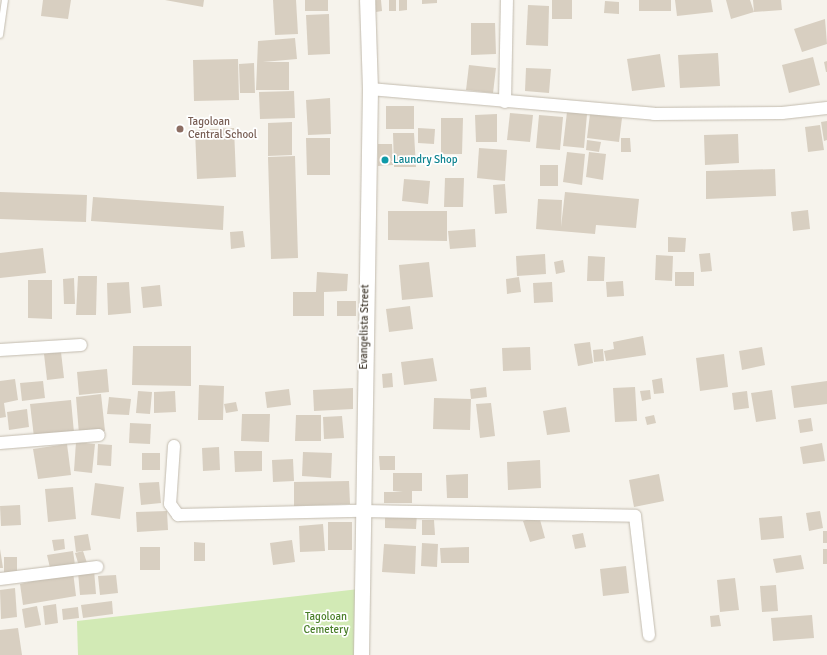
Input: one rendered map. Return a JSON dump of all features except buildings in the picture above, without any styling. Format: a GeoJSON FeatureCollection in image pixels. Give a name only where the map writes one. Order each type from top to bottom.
{"type":"FeatureCollection","features":[{"type":"Feature","properties":{"kind":"street","name":"Evangelista Street"},"geometry":{"type":"LineString","coordinates":[[360,655],[361,511],[370,89],[367,0]]}},
{"type":"Feature","properties":{"kind":"street"},"geometry":{"type":"LineString","coordinates":[[505,102],[507,0]]}},
{"type":"Feature","properties":{"kind":"street"},"geometry":{"type":"LineString","coordinates":[[370,89],[505,102],[682,115],[782,113],[827,108]]}},
{"type":"Feature","properties":{"kind":"street"},"geometry":{"type":"LineString","coordinates":[[0,350],[81,345]]}},
{"type":"Feature","properties":{"kind":"street"},"geometry":{"type":"LineString","coordinates":[[0,443],[99,435]]}},
{"type":"Feature","properties":{"kind":"street"},"geometry":{"type":"LineString","coordinates":[[174,446],[170,504],[178,515],[361,511],[635,516],[649,635]]}},
{"type":"Feature","properties":{"kind":"street"},"geometry":{"type":"LineString","coordinates":[[0,579],[97,567]]}},
{"type":"Feature","properties":{"kind":"lane"},"geometry":{"type":"LineString","coordinates":[[0,35],[5,0]]}},
{"type":"Feature","properties":{"kind":"green space","name":"Tagoloan Cemetery"},"geometry":{"type":"Polygon","coordinates":[[[359,589],[359,655],[78,655],[77,621],[359,589]]]}},
{"type":"Feature","properties":{"kind":"place","name":"Tagoloan Central School"},"geometry":{"type":"Point","coordinates":[180,129]}},
{"type":"Feature","properties":{"kind":"place","name":"Laundry Shop"},"geometry":{"type":"Point","coordinates":[385,160]}}]}
